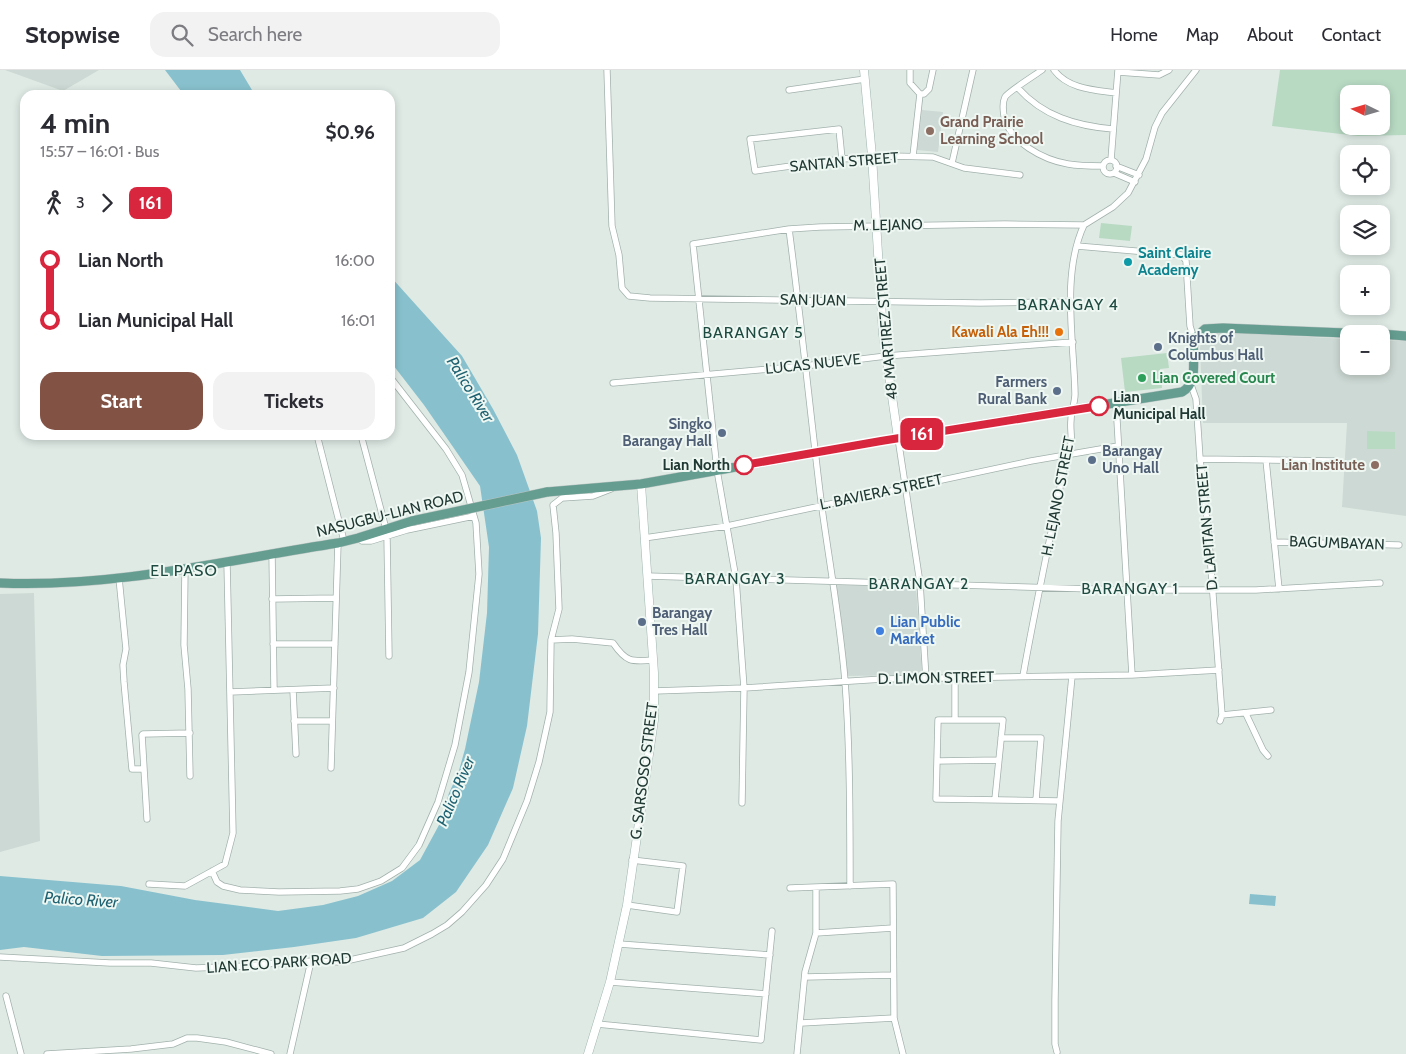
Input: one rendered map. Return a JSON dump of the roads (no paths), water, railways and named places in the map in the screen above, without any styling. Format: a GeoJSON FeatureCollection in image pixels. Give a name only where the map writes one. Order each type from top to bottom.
{"type":"FeatureCollection","features":[{"type":"Feature","properties":{"kind":"main road"},"geometry":{"type":"LineString","coordinates":[[1191,385],[1193,379],[1194,339],[1200,332],[1210,328],[1340,333]]}},
{"type":"Feature","properties":{"kind":"main road"},"geometry":{"type":"LineString","coordinates":[[1390,335],[1406,336]]}},
{"type":"Feature","properties":{"kind":"main road","name":"NASUGBU-LIAN ROAD"},"geometry":{"type":"LineString","coordinates":[[0,583],[118,578],[185,569],[387,533],[412,521],[547,492],[641,484],[815,452],[1182,392],[1191,385]]}},
{"type":"Feature","properties":{"kind":"street","name":"SAN JUAN"},"geometry":{"type":"LineString","coordinates":[[607,70],[612,226],[617,242],[622,288],[629,296],[650,298],[882,302],[1071,302]]}},
{"type":"Feature","properties":{"kind":"street","name":"48 MARTIREZ STREET"},"geometry":{"type":"LineString","coordinates":[[864,70],[886,356],[920,583],[926,679]]}},
{"type":"Feature","properties":{"kind":"street"},"geometry":{"type":"LineString","coordinates":[[910,70],[910,83],[920,94],[913,156]]}},
{"type":"Feature","properties":{"kind":"street"},"geometry":{"type":"LineString","coordinates":[[920,94],[924,94],[929,88],[933,70]]}},
{"type":"Feature","properties":{"kind":"street"},"geometry":{"type":"LineString","coordinates":[[952,163],[973,70]]}},
{"type":"Feature","properties":{"kind":"street"},"geometry":{"type":"LineString","coordinates":[[1042,70],[1005,96],[1003,105],[1007,126],[1024,145],[1043,156],[1060,162],[1103,166]]}},
{"type":"Feature","properties":{"kind":"street"},"geometry":{"type":"LineString","coordinates":[[1054,70],[1062,78],[1078,86],[1116,93]]}},
{"type":"Feature","properties":{"kind":"street"},"geometry":{"type":"LineString","coordinates":[[1111,160],[1118,71],[1166,73],[1169,70]]}},
{"type":"Feature","properties":{"kind":"street"},"geometry":{"type":"LineString","coordinates":[[1084,225],[1123,199],[1135,182],[1146,159],[1155,127],[1162,113],[1196,70]]}},
{"type":"Feature","properties":{"kind":"street"},"geometry":{"type":"LineString","coordinates":[[789,90],[865,79]]}},
{"type":"Feature","properties":{"kind":"street"},"geometry":{"type":"LineString","coordinates":[[1018,88],[1033,102],[1062,119],[1088,126],[1113,129]]}},
{"type":"Feature","properties":{"kind":"street","name":"SANTAN STREET"},"geometry":{"type":"LineString","coordinates":[[842,159],[839,129],[750,139],[756,171],[872,156],[913,156],[933,157],[964,168],[1020,175]]}},
{"type":"Feature","properties":{"kind":"street"},"geometry":{"type":"LineString","coordinates":[[1103,166],[1105,162],[1111,160]]}},
{"type":"Feature","properties":{"kind":"street"},"geometry":{"type":"LineString","coordinates":[[1111,160],[1115,162],[1116,166],[1139,174]]}},
{"type":"Feature","properties":{"kind":"street"},"geometry":{"type":"LineString","coordinates":[[1103,166],[1105,172],[1109,174],[1114,173],[1135,182]]}},
{"type":"Feature","properties":{"kind":"street"},"geometry":{"type":"LineString","coordinates":[[1114,173],[1116,166]]}},
{"type":"Feature","properties":{"kind":"street","name":"M. LEJANO"},"geometry":{"type":"LineString","coordinates":[[700,299],[693,244],[789,229],[877,225],[1084,225]]}},
{"type":"Feature","properties":{"kind":"street","name":"H. LEJANO STREET"},"geometry":{"type":"LineString","coordinates":[[1023,676],[1065,458],[1072,441],[1072,410],[1075,397],[1071,302],[1077,246],[1084,225]]}},
{"type":"Feature","properties":{"kind":"street"},"geometry":{"type":"LineString","coordinates":[[789,229],[799,300],[804,366],[834,581],[845,681],[850,886]]}},
{"type":"Feature","properties":{"kind":"street"},"geometry":{"type":"LineString","coordinates":[[1077,246],[1182,255],[1186,261],[1190,326],[1194,339]]}},
{"type":"Feature","properties":{"kind":"street"},"geometry":{"type":"LineString","coordinates":[[700,299],[717,470],[736,579],[744,688],[742,803]]}},
{"type":"Feature","properties":{"kind":"street","name":"LUCAS NUEVE"},"geometry":{"type":"LineString","coordinates":[[613,383],[804,366],[886,356],[1072,342]]}},
{"type":"Feature","properties":{"kind":"street"},"geometry":{"type":"LineString","coordinates":[[212,871],[217,882],[223,886],[240,890],[278,892],[358,889],[381,881],[402,868],[419,845],[438,802],[455,744],[469,672],[479,574],[474,516],[462,474],[446,448],[395,383]]}},
{"type":"Feature","properties":{"kind":"street","name":"D. LAPITAN STREET"},"geometry":{"type":"LineString","coordinates":[[1191,385],[1196,399],[1200,459],[1208,528],[1221,718],[1246,714]]}},
{"type":"Feature","properties":{"kind":"street"},"geometry":{"type":"LineString","coordinates":[[1116,403],[1132,675]]}},
{"type":"Feature","properties":{"kind":"street"},"geometry":{"type":"LineString","coordinates":[[318,440],[341,542],[336,598],[331,768]]}},
{"type":"Feature","properties":{"kind":"street"},"geometry":{"type":"LineString","coordinates":[[362,440],[387,533],[389,656]]}},
{"type":"Feature","properties":{"kind":"street","name":"L. BAVIERA STREET"},"geometry":{"type":"LineString","coordinates":[[644,538],[727,526],[1068,454],[1118,446]]}},
{"type":"Feature","properties":{"kind":"street"},"geometry":{"type":"LineString","coordinates":[[1200,459],[1336,461]]}},
{"type":"Feature","properties":{"kind":"street","name":"BAGUMBAYAN"},"geometry":{"type":"LineString","coordinates":[[1266,460],[1279,589]]}},
{"type":"Feature","properties":{"kind":"street","name":"G. SARSOSO STREET"},"geometry":{"type":"LineString","coordinates":[[588,1054],[610,982],[627,905],[632,860],[654,720],[653,660],[641,484]]}},
{"type":"Feature","properties":{"kind":"street","name":"LIAN ECO PARK ROAD"},"geometry":{"type":"LineString","coordinates":[[0,958],[151,963],[196,968],[247,966],[277,962],[341,962],[404,948],[447,925],[462,912],[486,885],[503,859],[527,801],[539,762],[550,712],[551,640],[559,610],[553,505],[562,498],[593,496],[617,487]]}},
{"type":"Feature","properties":{"kind":"street"},"geometry":{"type":"LineString","coordinates":[[387,533],[474,516]]}},
{"type":"Feature","properties":{"kind":"street","name":"BAGUMBAYAN"},"geometry":{"type":"LineString","coordinates":[[1274,542],[1399,545]]}},
{"type":"Feature","properties":{"kind":"street"},"geometry":{"type":"LineString","coordinates":[[272,553],[274,690]]}},
{"type":"Feature","properties":{"kind":"street"},"geometry":{"type":"LineString","coordinates":[[149,884],[185,886],[224,864],[233,833],[227,562]]}},
{"type":"Feature","properties":{"kind":"street"},"geometry":{"type":"LineString","coordinates":[[185,569],[184,645],[190,733],[190,776]]}},
{"type":"Feature","properties":{"kind":"street"},"geometry":{"type":"LineString","coordinates":[[647,576],[1126,590],[1279,589],[1380,583]]}},
{"type":"Feature","properties":{"kind":"street"},"geometry":{"type":"LineString","coordinates":[[118,578],[126,649],[123,665],[132,769],[143,769]]}},
{"type":"Feature","properties":{"kind":"street"},"geometry":{"type":"LineString","coordinates":[[272,600],[336,598]]}},
{"type":"Feature","properties":{"kind":"street"},"geometry":{"type":"LineString","coordinates":[[551,640],[572,639],[613,644],[621,655],[632,662],[653,660]]}},
{"type":"Feature","properties":{"kind":"street"},"geometry":{"type":"LineString","coordinates":[[273,644],[335,644]]}},
{"type":"Feature","properties":{"kind":"street","name":"D. LIMON STREET"},"geometry":{"type":"LineString","coordinates":[[654,691],[744,688],[845,681],[1132,675],[1219,670]]}},
{"type":"Feature","properties":{"kind":"street"},"geometry":{"type":"LineString","coordinates":[[1057,1052],[1055,1044],[1055,934],[1060,801],[1072,676]]}},
{"type":"Feature","properties":{"kind":"street"},"geometry":{"type":"LineString","coordinates":[[955,678],[955,720]]}},
{"type":"Feature","properties":{"kind":"street"},"geometry":{"type":"LineString","coordinates":[[230,692],[334,688]]}},
{"type":"Feature","properties":{"kind":"street"},"geometry":{"type":"LineString","coordinates":[[292,690],[296,754]]}},
{"type":"Feature","properties":{"kind":"street"},"geometry":{"type":"LineString","coordinates":[[1268,756],[1263,750],[1246,714],[1271,710]]}},
{"type":"Feature","properties":{"kind":"street"},"geometry":{"type":"LineString","coordinates":[[995,799],[1003,720],[938,720],[936,799],[1060,801]]}},
{"type":"Feature","properties":{"kind":"street"},"geometry":{"type":"LineString","coordinates":[[294,721],[332,721]]}},
{"type":"Feature","properties":{"kind":"street"},"geometry":{"type":"LineString","coordinates":[[147,819],[143,769],[143,734],[190,733]]}},
{"type":"Feature","properties":{"kind":"street"},"geometry":{"type":"LineString","coordinates":[[1002,738],[1040,738],[1036,800]]}},
{"type":"Feature","properties":{"kind":"street"},"geometry":{"type":"LineString","coordinates":[[937,762],[999,760]]}},
{"type":"Feature","properties":{"kind":"street"},"geometry":{"type":"LineString","coordinates":[[627,905],[677,912],[683,866],[632,860]]}},
{"type":"Feature","properties":{"kind":"street"},"geometry":{"type":"LineString","coordinates":[[790,888],[894,884],[894,1018],[903,1054]]}},
{"type":"Feature","properties":{"kind":"street"},"geometry":{"type":"LineString","coordinates":[[797,1054],[805,977],[816,933],[816,887]]}},
{"type":"Feature","properties":{"kind":"street"},"geometry":{"type":"LineString","coordinates":[[816,933],[893,928]]}},
{"type":"Feature","properties":{"kind":"street"},"geometry":{"type":"LineString","coordinates":[[597,1024],[761,1040],[772,931]]}},
{"type":"Feature","properties":{"kind":"street"},"geometry":{"type":"LineString","coordinates":[[618,944],[770,955]]}},
{"type":"Feature","properties":{"kind":"street"},"geometry":{"type":"LineString","coordinates":[[290,1054],[312,962]]}},
{"type":"Feature","properties":{"kind":"street"},"geometry":{"type":"LineString","coordinates":[[805,977],[894,975]]}},
{"type":"Feature","properties":{"kind":"street"},"geometry":{"type":"LineString","coordinates":[[610,982],[766,994]]}},
{"type":"Feature","properties":{"kind":"street"},"geometry":{"type":"LineString","coordinates":[[6,996],[21,1054]]}},
{"type":"Feature","properties":{"kind":"street"},"geometry":{"type":"LineString","coordinates":[[801,1022],[894,1018]]}},
{"type":"Feature","properties":{"kind":"street"},"geometry":{"type":"LineString","coordinates":[[47,1054],[131,1049],[173,1044],[187,1038],[226,1042],[271,1054]]}},
{"type":"Feature","properties":{"kind":"water"},"geometry":{"type":"Polygon","coordinates":[[[165,70],[240,70],[252,90],[180,90],[165,70]]]}},
{"type":"Feature","properties":{"kind":"water","name":"Palico River"},"geometry":{"type":"Polygon","coordinates":[[[395,282],[462,356],[493,409],[517,455],[537,511],[541,538],[538,634],[527,726],[513,788],[488,845],[456,892],[423,918],[356,938],[294,947],[223,955],[102,956],[24,947],[0,950],[0,876],[121,886],[195,900],[278,911],[323,905],[358,896],[392,881],[420,860],[439,825],[465,749],[479,682],[487,613],[489,547],[480,486],[424,405],[395,367],[395,282]]]}},
{"type":"Feature","properties":{"kind":"water"},"geometry":{"type":"Polygon","coordinates":[[[1250,894],[1276,896],[1275,906],[1249,904],[1250,894]]]}},
{"type":"Feature","properties":{"kind":"place","name":"Grand Prairie Learning School"},"geometry":{"type":"Point","coordinates":[930,131]}},
{"type":"Feature","properties":{"kind":"place","name":"Saint Claire Academy"},"geometry":{"type":"Point","coordinates":[1128,262]}},
{"type":"Feature","properties":{"kind":"place","name":"Kawali Ala Eh!!!"},"geometry":{"type":"Point","coordinates":[1059,332]}},
{"type":"Feature","properties":{"kind":"place","name":"Knights of Columbus Hall"},"geometry":{"type":"Point","coordinates":[1158,347]}},
{"type":"Feature","properties":{"kind":"place","name":"Lian Covered Court"},"geometry":{"type":"Point","coordinates":[1142,378]}},
{"type":"Feature","properties":{"kind":"place","name":"Farmers Rural Bank"},"geometry":{"type":"Point","coordinates":[1057,391]}},
{"type":"Feature","properties":{"kind":"place","name":"Lian Municipal Hall"},"geometry":{"type":"Point","coordinates":[1099,406]}},
{"type":"Feature","properties":{"kind":"place","name":"Singko Barangay Hall"},"geometry":{"type":"Point","coordinates":[722,433]}},
{"type":"Feature","properties":{"kind":"place","name":"Barangay Uno Hall"},"geometry":{"type":"Point","coordinates":[1092,460]}},
{"type":"Feature","properties":{"kind":"place","name":"Lian North"},"geometry":{"type":"Point","coordinates":[744,465]}},
{"type":"Feature","properties":{"kind":"place","name":"Lian Institute"},"geometry":{"type":"Point","coordinates":[1375,465]}},
{"type":"Feature","properties":{"kind":"place","name":"Barangay Tres Hall"},"geometry":{"type":"Point","coordinates":[642,622]}},
{"type":"Feature","properties":{"kind":"place","name":"Lian Public Market"},"geometry":{"type":"Point","coordinates":[880,631]}},
{"type":"Feature","properties":{"kind":"district","name":"BARANGAY 4"},"geometry":{"type":"Point","coordinates":[1068,304]}},
{"type":"Feature","properties":{"kind":"district","name":"BARANGAY 5"},"geometry":{"type":"Point","coordinates":[753,332]}},
{"type":"Feature","properties":{"kind":"district","name":"EL PASO"},"geometry":{"type":"Point","coordinates":[184,570]}},
{"type":"Feature","properties":{"kind":"district","name":"BARANGAY 3"},"geometry":{"type":"Point","coordinates":[735,578]}},
{"type":"Feature","properties":{"kind":"district","name":"BARANGAY 2"},"geometry":{"type":"Point","coordinates":[919,583]}},
{"type":"Feature","properties":{"kind":"district","name":"BARANGAY 1"},"geometry":{"type":"Point","coordinates":[1130,588]}}]}
